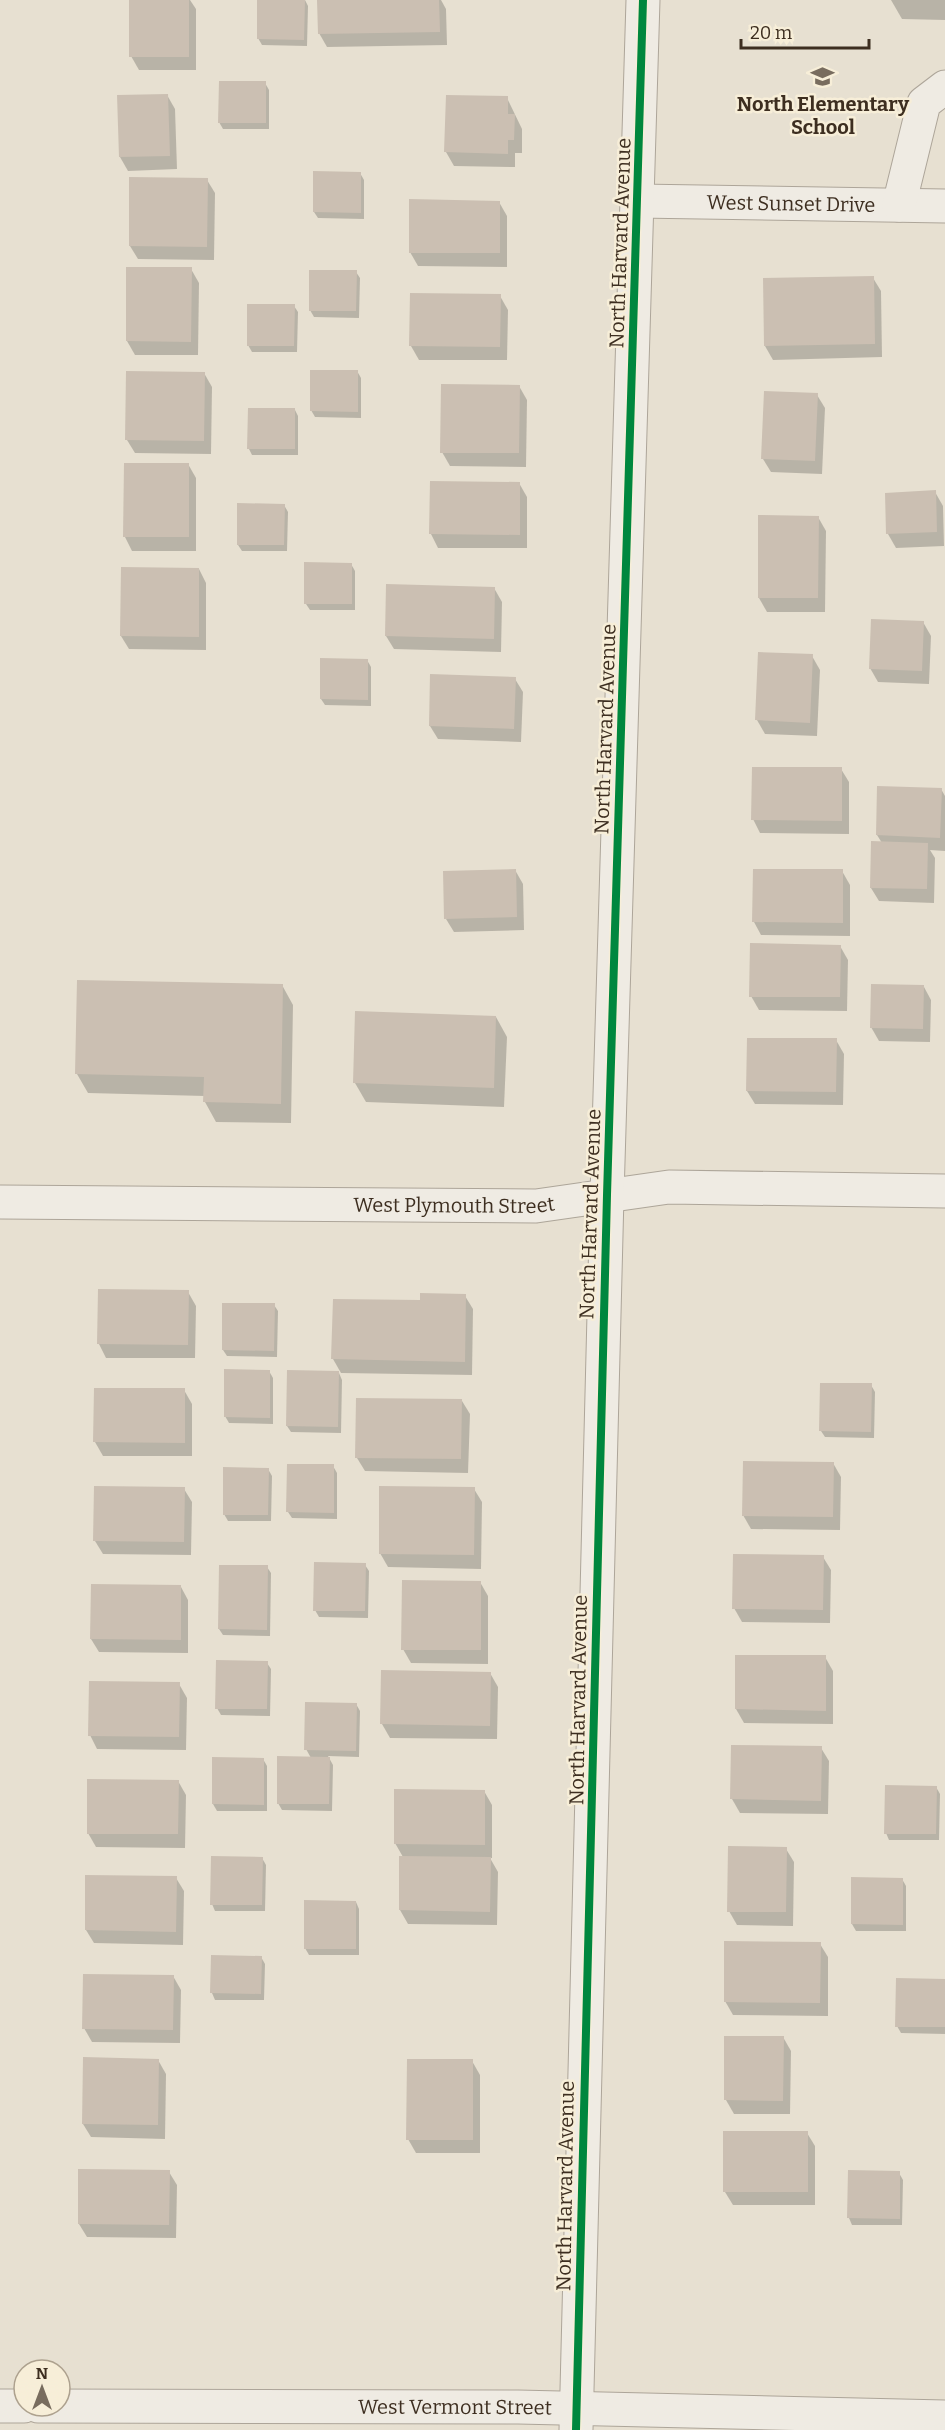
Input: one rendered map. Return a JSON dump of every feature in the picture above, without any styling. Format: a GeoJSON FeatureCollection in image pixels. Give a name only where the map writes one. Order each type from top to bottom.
{"type":"FeatureCollection","features":[{"type":"Feature","properties":{"kind":"street","name":"North Harvard Avenue"},"geometry":{"type":"LineString","coordinates":[[576,2419],[607,1195],[643,0]]}},
{"type":"Feature","properties":{"kind":"street"},"geometry":{"type":"LineString","coordinates":[[899,205],[924,103],[945,87]]}},
{"type":"Feature","properties":{"kind":"street","name":"West Sunset Drive"},"geometry":{"type":"LineString","coordinates":[[638,201],[945,206]]}},
{"type":"Feature","properties":{"kind":"street","name":"West Plymouth Street"},"geometry":{"type":"LineString","coordinates":[[0,1202],[536,1206],[669,1187],[945,1191]]}},
{"type":"Feature","properties":{"kind":"street","name":"West Vermont Street"},"geometry":{"type":"LineString","coordinates":[[72,2407],[576,2419],[945,2417]]}},
{"type":"Feature","properties":{"kind":"building"},"geometry":{"type":"Polygon","coordinates":[[[129,0],[189,0],[189,57],[129,57],[129,0]]]}},
{"type":"Feature","properties":{"kind":"building"},"geometry":{"type":"Polygon","coordinates":[[[257,0],[305,0],[304,40],[257,39],[257,0]]]}},
{"type":"Feature","properties":{"kind":"building"},"geometry":{"type":"Polygon","coordinates":[[[317,0],[439,0],[440,32],[318,34],[317,0]]]}},
{"type":"Feature","properties":{"kind":"building"},"geometry":{"type":"Polygon","coordinates":[[[219,81],[266,81],[266,123],[218,123],[219,81]]]}},
{"type":"Feature","properties":{"kind":"building"},"geometry":{"type":"Polygon","coordinates":[[[168,94],[170,156],[119,157],[117,95],[168,94]]]}},
{"type":"Feature","properties":{"kind":"building"},"geometry":{"type":"Polygon","coordinates":[[[446,95],[508,96],[508,114],[515,114],[514,140],[508,140],[508,154],[444,152],[446,95]]]}},
{"type":"Feature","properties":{"kind":"building"},"geometry":{"type":"Polygon","coordinates":[[[313,171],[361,172],[361,213],[313,212],[313,171]]]}},
{"type":"Feature","properties":{"kind":"building"},"geometry":{"type":"Polygon","coordinates":[[[129,177],[208,178],[207,247],[129,246],[129,177]]]}},
{"type":"Feature","properties":{"kind":"building"},"geometry":{"type":"Polygon","coordinates":[[[409,199],[500,201],[500,253],[409,253],[409,199]]]}},
{"type":"Feature","properties":{"kind":"building"},"geometry":{"type":"Polygon","coordinates":[[[126,267],[192,267],[191,342],[126,341],[126,267]]]}},
{"type":"Feature","properties":{"kind":"building"},"geometry":{"type":"Polygon","coordinates":[[[309,270],[357,270],[356,311],[309,311],[309,270]]]}},
{"type":"Feature","properties":{"kind":"building"},"geometry":{"type":"Polygon","coordinates":[[[874,276],[875,344],[764,346],[763,278],[874,276]]]}},
{"type":"Feature","properties":{"kind":"building"},"geometry":{"type":"Polygon","coordinates":[[[410,293],[501,294],[500,347],[409,346],[410,293]]]}},
{"type":"Feature","properties":{"kind":"building"},"geometry":{"type":"Polygon","coordinates":[[[247,304],[295,304],[294,346],[247,346],[247,304]]]}},
{"type":"Feature","properties":{"kind":"building"},"geometry":{"type":"Polygon","coordinates":[[[310,370],[358,370],[358,412],[310,411],[310,370]]]}},
{"type":"Feature","properties":{"kind":"building"},"geometry":{"type":"Polygon","coordinates":[[[126,371],[205,372],[204,441],[125,440],[126,371]]]}},
{"type":"Feature","properties":{"kind":"building"},"geometry":{"type":"Polygon","coordinates":[[[441,384],[520,385],[519,453],[440,453],[441,384]]]}},
{"type":"Feature","properties":{"kind":"building"},"geometry":{"type":"Polygon","coordinates":[[[764,391],[818,393],[815,461],[761,459],[764,391]]]}},
{"type":"Feature","properties":{"kind":"building"},"geometry":{"type":"Polygon","coordinates":[[[248,408],[295,408],[295,449],[247,449],[248,408]]]}},
{"type":"Feature","properties":{"kind":"building"},"geometry":{"type":"Polygon","coordinates":[[[124,463],[189,463],[189,537],[123,537],[124,463]]]}},
{"type":"Feature","properties":{"kind":"building"},"geometry":{"type":"Polygon","coordinates":[[[430,481],[520,482],[520,535],[429,534],[430,481]]]}},
{"type":"Feature","properties":{"kind":"building"},"geometry":{"type":"Polygon","coordinates":[[[936,490],[937,532],[886,534],[885,493],[936,490]]]}},
{"type":"Feature","properties":{"kind":"building"},"geometry":{"type":"Polygon","coordinates":[[[237,503],[285,504],[284,545],[237,545],[237,503]]]}},
{"type":"Feature","properties":{"kind":"building"},"geometry":{"type":"Polygon","coordinates":[[[758,515],[819,516],[818,598],[758,598],[758,515]]]}},
{"type":"Feature","properties":{"kind":"building"},"geometry":{"type":"Polygon","coordinates":[[[304,562],[352,563],[352,604],[304,604],[304,562]]]}},
{"type":"Feature","properties":{"kind":"building"},"geometry":{"type":"Polygon","coordinates":[[[121,567],[199,568],[199,637],[120,636],[121,567]]]}},
{"type":"Feature","properties":{"kind":"building"},"geometry":{"type":"Polygon","coordinates":[[[386,584],[495,587],[494,639],[385,636],[386,584]]]}},
{"type":"Feature","properties":{"kind":"building"},"geometry":{"type":"Polygon","coordinates":[[[871,619],[924,621],[922,671],[869,669],[871,619]]]}},
{"type":"Feature","properties":{"kind":"building"},"geometry":{"type":"Polygon","coordinates":[[[758,652],[813,654],[810,723],[755,720],[758,652]]]}},
{"type":"Feature","properties":{"kind":"building"},"geometry":{"type":"Polygon","coordinates":[[[320,658],[368,659],[368,700],[320,699],[320,658]]]}},
{"type":"Feature","properties":{"kind":"building"},"geometry":{"type":"Polygon","coordinates":[[[430,674],[516,677],[514,729],[429,726],[430,674]]]}},
{"type":"Feature","properties":{"kind":"building"},"geometry":{"type":"Polygon","coordinates":[[[752,767],[842,767],[842,821],[751,820],[752,767]]]}},
{"type":"Feature","properties":{"kind":"building"},"geometry":{"type":"Polygon","coordinates":[[[877,786],[942,788],[940,838],[876,835],[877,786]]]}},
{"type":"Feature","properties":{"kind":"building"},"geometry":{"type":"Polygon","coordinates":[[[871,841],[928,843],[927,889],[870,888],[871,841]]]}},
{"type":"Feature","properties":{"kind":"building"},"geometry":{"type":"Polygon","coordinates":[[[516,869],[517,917],[444,919],[443,871],[516,869]]]}},
{"type":"Feature","properties":{"kind":"building"},"geometry":{"type":"Polygon","coordinates":[[[753,869],[843,869],[843,923],[752,922],[753,869]]]}},
{"type":"Feature","properties":{"kind":"building"},"geometry":{"type":"Polygon","coordinates":[[[750,943],[841,945],[840,997],[749,997],[750,943]]]}},
{"type":"Feature","properties":{"kind":"building"},"geometry":{"type":"Polygon","coordinates":[[[77,980],[283,984],[281,1104],[203,1102],[204,1077],[75,1074],[77,980]]]}},
{"type":"Feature","properties":{"kind":"building"},"geometry":{"type":"Polygon","coordinates":[[[871,984],[924,985],[923,1029],[870,1028],[871,984]]]}},
{"type":"Feature","properties":{"kind":"building"},"geometry":{"type":"Polygon","coordinates":[[[355,1011],[496,1016],[494,1088],[353,1083],[355,1011]]]}},
{"type":"Feature","properties":{"kind":"building"},"geometry":{"type":"Polygon","coordinates":[[[747,1038],[837,1038],[836,1092],[746,1091],[747,1038]]]}},
{"type":"Feature","properties":{"kind":"building"},"geometry":{"type":"Polygon","coordinates":[[[98,1289],[189,1290],[188,1345],[97,1344],[98,1289]]]}},
{"type":"Feature","properties":{"kind":"building"},"geometry":{"type":"Polygon","coordinates":[[[420,1293],[466,1294],[465,1362],[331,1359],[333,1299],[420,1300],[420,1293]]]}},
{"type":"Feature","properties":{"kind":"building"},"geometry":{"type":"Polygon","coordinates":[[[222,1303],[275,1303],[274,1351],[222,1350],[222,1303]]]}},
{"type":"Feature","properties":{"kind":"building"},"geometry":{"type":"Polygon","coordinates":[[[224,1369],[270,1370],[270,1418],[224,1417],[224,1369]]]}},
{"type":"Feature","properties":{"kind":"building"},"geometry":{"type":"Polygon","coordinates":[[[287,1370],[339,1371],[338,1427],[286,1426],[287,1370]]]}},
{"type":"Feature","properties":{"kind":"building"},"geometry":{"type":"Polygon","coordinates":[[[820,1383],[872,1383],[871,1432],[819,1431],[820,1383]]]}},
{"type":"Feature","properties":{"kind":"building"},"geometry":{"type":"Polygon","coordinates":[[[94,1388],[185,1388],[185,1443],[93,1442],[94,1388]]]}},
{"type":"Feature","properties":{"kind":"building"},"geometry":{"type":"Polygon","coordinates":[[[356,1398],[462,1399],[461,1459],[355,1458],[356,1398]]]}},
{"type":"Feature","properties":{"kind":"building"},"geometry":{"type":"Polygon","coordinates":[[[743,1461],[834,1462],[833,1517],[742,1516],[743,1461]]]}},
{"type":"Feature","properties":{"kind":"building"},"geometry":{"type":"Polygon","coordinates":[[[287,1464],[334,1464],[334,1513],[286,1512],[287,1464]]]}},
{"type":"Feature","properties":{"kind":"building"},"geometry":{"type":"Polygon","coordinates":[[[223,1467],[269,1468],[268,1515],[223,1515],[223,1467]]]}},
{"type":"Feature","properties":{"kind":"building"},"geometry":{"type":"Polygon","coordinates":[[[94,1486],[185,1487],[184,1542],[93,1541],[94,1486]]]}},
{"type":"Feature","properties":{"kind":"building"},"geometry":{"type":"Polygon","coordinates":[[[379,1486],[475,1487],[474,1555],[379,1554],[379,1486]]]}},
{"type":"Feature","properties":{"kind":"building"},"geometry":{"type":"Polygon","coordinates":[[[733,1554],[824,1555],[823,1610],[732,1609],[733,1554]]]}},
{"type":"Feature","properties":{"kind":"building"},"geometry":{"type":"Polygon","coordinates":[[[314,1562],[366,1563],[365,1611],[313,1611],[314,1562]]]}},
{"type":"Feature","properties":{"kind":"building"},"geometry":{"type":"Polygon","coordinates":[[[219,1565],[268,1565],[267,1630],[218,1629],[219,1565]]]}},
{"type":"Feature","properties":{"kind":"building"},"geometry":{"type":"Polygon","coordinates":[[[402,1580],[481,1581],[481,1650],[401,1650],[402,1580]]]}},
{"type":"Feature","properties":{"kind":"building"},"geometry":{"type":"Polygon","coordinates":[[[91,1584],[181,1585],[181,1640],[90,1639],[91,1584]]]}},
{"type":"Feature","properties":{"kind":"building"},"geometry":{"type":"Polygon","coordinates":[[[735,1655],[826,1655],[826,1711],[735,1709],[735,1655]]]}},
{"type":"Feature","properties":{"kind":"building"},"geometry":{"type":"Polygon","coordinates":[[[216,1660],[268,1661],[267,1709],[215,1709],[216,1660]]]}},
{"type":"Feature","properties":{"kind":"building"},"geometry":{"type":"Polygon","coordinates":[[[381,1670],[491,1672],[490,1726],[380,1724],[381,1670]]]}},
{"type":"Feature","properties":{"kind":"building"},"geometry":{"type":"Polygon","coordinates":[[[89,1681],[180,1682],[179,1737],[88,1736],[89,1681]]]}},
{"type":"Feature","properties":{"kind":"building"},"geometry":{"type":"Polygon","coordinates":[[[305,1702],[357,1703],[356,1751],[304,1750],[305,1702]]]}},
{"type":"Feature","properties":{"kind":"building"},"geometry":{"type":"Polygon","coordinates":[[[731,1745],[822,1746],[821,1801],[730,1799],[731,1745]]]}},
{"type":"Feature","properties":{"kind":"building"},"geometry":{"type":"Polygon","coordinates":[[[277,1756],[330,1757],[329,1804],[277,1804],[277,1756]]]}},
{"type":"Feature","properties":{"kind":"building"},"geometry":{"type":"Polygon","coordinates":[[[212,1757],[264,1758],[264,1805],[212,1804],[212,1757]]]}},
{"type":"Feature","properties":{"kind":"building"},"geometry":{"type":"Polygon","coordinates":[[[87,1779],[179,1780],[178,1834],[87,1834],[87,1779]]]}},
{"type":"Feature","properties":{"kind":"building"},"geometry":{"type":"Polygon","coordinates":[[[885,1785],[937,1786],[936,1834],[884,1834],[885,1785]]]}},
{"type":"Feature","properties":{"kind":"building"},"geometry":{"type":"Polygon","coordinates":[[[394,1789],[485,1790],[485,1845],[394,1844],[394,1789]]]}},
{"type":"Feature","properties":{"kind":"building"},"geometry":{"type":"Polygon","coordinates":[[[728,1846],[787,1847],[786,1912],[727,1912],[728,1846]]]}},
{"type":"Feature","properties":{"kind":"building"},"geometry":{"type":"Polygon","coordinates":[[[211,1856],[263,1857],[262,1905],[210,1905],[211,1856]]]}},
{"type":"Feature","properties":{"kind":"building"},"geometry":{"type":"Polygon","coordinates":[[[399,1856],[491,1857],[490,1912],[399,1910],[399,1856]]]}},
{"type":"Feature","properties":{"kind":"building"},"geometry":{"type":"Polygon","coordinates":[[[85,1875],[177,1876],[176,1932],[85,1930],[85,1875]]]}},
{"type":"Feature","properties":{"kind":"building"},"geometry":{"type":"Polygon","coordinates":[[[851,1877],[903,1878],[903,1925],[851,1924],[851,1877]]]}},
{"type":"Feature","properties":{"kind":"building"},"geometry":{"type":"Polygon","coordinates":[[[304,1900],[356,1901],[356,1949],[304,1949],[304,1900]]]}},
{"type":"Feature","properties":{"kind":"building"},"geometry":{"type":"Polygon","coordinates":[[[724,1941],[821,1942],[820,2003],[724,2002],[724,1941]]]}},
{"type":"Feature","properties":{"kind":"building"},"geometry":{"type":"Polygon","coordinates":[[[211,1955],[262,1956],[261,1994],[210,1993],[211,1955]]]}},
{"type":"Feature","properties":{"kind":"building"},"geometry":{"type":"Polygon","coordinates":[[[83,1974],[174,1975],[173,2030],[82,2029],[83,1974]]]}},
{"type":"Feature","properties":{"kind":"building"},"geometry":{"type":"Polygon","coordinates":[[[896,1978],[945,1979],[945,2027],[895,2027],[896,1978]]]}},
{"type":"Feature","properties":{"kind":"building"},"geometry":{"type":"Polygon","coordinates":[[[724,2036],[784,2036],[783,2101],[724,2100],[724,2036]]]}},
{"type":"Feature","properties":{"kind":"building"},"geometry":{"type":"Polygon","coordinates":[[[83,2057],[159,2059],[158,2125],[82,2124],[83,2057]]]}},
{"type":"Feature","properties":{"kind":"building"},"geometry":{"type":"Polygon","coordinates":[[[407,2059],[473,2059],[473,2140],[406,2140],[407,2059]]]}},
{"type":"Feature","properties":{"kind":"building"},"geometry":{"type":"Polygon","coordinates":[[[723,2131],[808,2131],[808,2192],[723,2192],[723,2131]]]}},
{"type":"Feature","properties":{"kind":"building"},"geometry":{"type":"Polygon","coordinates":[[[78,2169],[170,2170],[169,2225],[78,2224],[78,2169]]]}},
{"type":"Feature","properties":{"kind":"building"},"geometry":{"type":"Polygon","coordinates":[[[848,2170],[900,2171],[900,2219],[847,2218],[848,2170]]]}},
{"type":"Feature","properties":{"kind":"cycle path"},"geometry":{"type":"LineString","coordinates":[[576,2430],[607,1195],[643,0]]}},
{"type":"Feature","properties":{"kind":"place","name":"North Elementary School"},"geometry":{"type":"Point","coordinates":[823,77]}}]}
